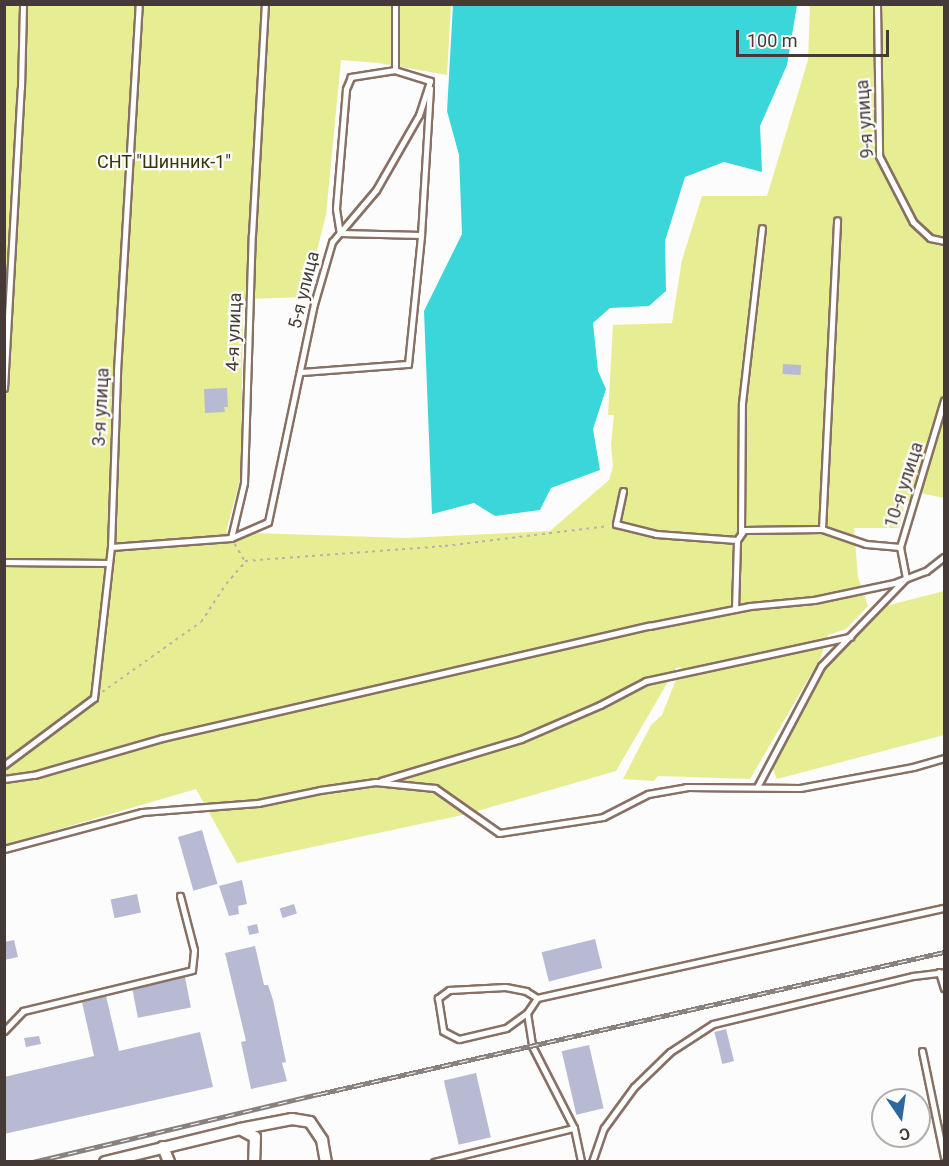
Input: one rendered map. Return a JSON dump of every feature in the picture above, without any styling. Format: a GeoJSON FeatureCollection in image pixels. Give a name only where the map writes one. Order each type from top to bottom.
{"type":"FeatureCollection","features":[{"type":"Feature","properties":{"kind":"street"},"geometry":{"type":"LineString","coordinates":[[105,1161],[291,1119],[310,1122],[322,1140],[326,1161]]}},
{"type":"Feature","properties":{"kind":"street"},"geometry":{"type":"LineString","coordinates":[[240,1129],[255,1137],[254,1161]]}},
{"type":"Feature","properties":{"kind":"street"},"geometry":{"type":"LineString","coordinates":[[163,1147],[169,1161]]}},
{"type":"Feature","properties":{"kind":"lane"},"geometry":{"type":"LineString","coordinates":[[4,388],[21,88],[23,4]]}},
{"type":"Feature","properties":{"kind":"lane","name":"3-я улица"},"geometry":{"type":"LineString","coordinates":[[94,698],[106,601],[107,563],[111,547],[117,382],[139,4]]}},
{"type":"Feature","properties":{"kind":"lane","name":"4-я улица"},"geometry":{"type":"LineString","coordinates":[[231,538],[244,483],[252,235],[265,4]]}},
{"type":"Feature","properties":{"kind":"lane"},"geometry":{"type":"LineString","coordinates":[[395,4],[395,70]]}},
{"type":"Feature","properties":{"kind":"lane","name":"9-я улица"},"geometry":{"type":"LineString","coordinates":[[877,4],[879,156],[913,222],[930,238],[945,240]]}},
{"type":"Feature","properties":{"kind":"lane"},"geometry":{"type":"LineString","coordinates":[[301,372],[408,364],[421,235],[430,81],[395,70],[351,77],[346,89],[336,209],[340,233],[421,235]]}},
{"type":"Feature","properties":{"kind":"lane","name":"5-я улица"},"geometry":{"type":"LineString","coordinates":[[231,538],[268,522],[314,304],[332,242],[376,190],[419,115],[430,81]]}},
{"type":"Feature","properties":{"kind":"lane"},"geometry":{"type":"LineString","coordinates":[[822,529],[837,220]]}},
{"type":"Feature","properties":{"kind":"lane"},"geometry":{"type":"LineString","coordinates":[[741,534],[742,403],[762,228]]}},
{"type":"Feature","properties":{"kind":"lane","name":"10-я улица"},"geometry":{"type":"LineString","coordinates":[[906,578],[900,546],[945,400]]}},
{"type":"Feature","properties":{"kind":"lane"},"geometry":{"type":"LineString","coordinates":[[623,491],[616,524],[656,534],[736,540]]}},
{"type":"Feature","properties":{"kind":"lane"},"geometry":{"type":"LineString","coordinates":[[735,609],[736,540],[744,530],[822,529],[866,544],[900,546]]}},
{"type":"Feature","properties":{"kind":"lane"},"geometry":{"type":"LineString","coordinates":[[111,547],[231,538]]}},
{"type":"Feature","properties":{"kind":"lane"},"geometry":{"type":"LineString","coordinates":[[4,779],[34,776],[162,738],[649,626],[735,609],[814,600],[906,578],[926,570],[945,557]]}},
{"type":"Feature","properties":{"kind":"lane"},"geometry":{"type":"LineString","coordinates":[[4,562],[107,563]]}},
{"type":"Feature","properties":{"kind":"lane"},"geometry":{"type":"LineString","coordinates":[[757,787],[821,666],[906,578]]}},
{"type":"Feature","properties":{"kind":"lane"},"geometry":{"type":"LineString","coordinates":[[4,849],[142,812],[258,803],[320,790],[375,782],[521,739],[600,705],[646,681],[850,637]]}},
{"type":"Feature","properties":{"kind":"lane"},"geometry":{"type":"LineString","coordinates":[[4,765],[94,698]]}},
{"type":"Feature","properties":{"kind":"lane"},"geometry":{"type":"LineString","coordinates":[[375,782],[435,788],[499,833],[603,817],[648,794],[686,787],[800,788],[913,767],[945,758]]}},
{"type":"Feature","properties":{"kind":"lane"},"geometry":{"type":"LineString","coordinates":[[4,1031],[22,1011],[192,970],[194,950],[180,896]]}},
{"type":"Feature","properties":{"kind":"lane"},"geometry":{"type":"LineString","coordinates":[[537,998],[527,1013],[506,1028],[459,1039],[443,1031],[438,998],[449,990],[505,987],[525,991],[537,998],[945,908]]}},
{"type":"Feature","properties":{"kind":"lane"},"geometry":{"type":"LineString","coordinates":[[592,1161],[604,1128],[633,1087],[670,1052],[713,1024],[913,976],[942,972],[945,988]]}},
{"type":"Feature","properties":{"kind":"lane"},"geometry":{"type":"LineString","coordinates":[[527,1013],[532,1046],[574,1128],[581,1161]]}},
{"type":"Feature","properties":{"kind":"lane"},"geometry":{"type":"LineString","coordinates":[[922,1052],[945,1157]]}},
{"type":"Feature","properties":{"kind":"lane"},"geometry":{"type":"LineString","coordinates":[[434,1161],[574,1128]]}},
{"type":"Feature","properties":{"kind":"path"},"geometry":{"type":"LineString","coordinates":[[94,698],[201,622],[226,584],[245,561],[445,546],[621,526]]}},
{"type":"Feature","properties":{"kind":"path"},"geometry":{"type":"LineString","coordinates":[[231,538],[245,561]]}},
{"type":"Feature","properties":{"kind":"green space","name":"СНТ \"Шинник-1\""},"geometry":{"type":"Polygon","coordinates":[[[5,5],[451,5],[447,75],[379,63],[341,60],[326,215],[305,297],[243,299],[241,476],[226,532],[406,538],[550,531],[609,480],[613,466],[611,445],[614,415],[608,415],[613,325],[672,323],[682,260],[702,196],[767,196],[808,60],[810,5],[944,5],[944,498],[915,492],[913,502],[906,501],[899,528],[854,528],[858,577],[868,606],[846,629],[828,635],[821,657],[750,779],[658,776],[654,781],[623,779],[651,725],[662,715],[681,667],[676,668],[616,771],[467,814],[237,863],[196,789],[5,845],[5,5]]]}},
{"type":"Feature","properties":{"kind":"green space"},"geometry":{"type":"Polygon","coordinates":[[[944,591],[944,735],[777,779],[769,760],[825,663],[874,609],[944,591]]]}},
{"type":"Feature","properties":{"kind":"water"},"geometry":{"type":"Polygon","coordinates":[[[453,5],[797,5],[787,65],[760,126],[762,172],[724,162],[685,177],[665,241],[666,291],[649,306],[610,308],[593,323],[598,371],[606,389],[593,429],[600,470],[551,488],[540,510],[495,516],[474,503],[432,514],[424,311],[462,234],[459,155],[447,111],[453,5]]]}},
{"type":"Feature","properties":{"kind":"building"},"geometry":{"type":"Polygon","coordinates":[[[783,364],[801,365],[800,375],[782,374],[783,364]]]}},
{"type":"Feature","properties":{"kind":"building"},"geometry":{"type":"Polygon","coordinates":[[[227,388],[228,407],[224,407],[225,412],[205,413],[204,389],[227,388]]]}},
{"type":"Feature","properties":{"kind":"building"},"geometry":{"type":"Polygon","coordinates":[[[202,830],[217,884],[193,891],[178,837],[202,830]]]}},
{"type":"Feature","properties":{"kind":"building"},"geometry":{"type":"Polygon","coordinates":[[[242,880],[247,904],[238,906],[239,914],[229,916],[219,886],[242,880]]]}},
{"type":"Feature","properties":{"kind":"building"},"geometry":{"type":"Polygon","coordinates":[[[137,894],[141,913],[115,918],[111,900],[137,894]]]}},
{"type":"Feature","properties":{"kind":"building"},"geometry":{"type":"Polygon","coordinates":[[[294,904],[297,914],[283,918],[280,908],[294,904]]]}},
{"type":"Feature","properties":{"kind":"building"},"geometry":{"type":"Polygon","coordinates":[[[257,924],[259,933],[249,935],[247,926],[257,924]]]}},
{"type":"Feature","properties":{"kind":"building"},"geometry":{"type":"Polygon","coordinates":[[[595,939],[602,968],[549,981],[542,952],[595,939]]]}},
{"type":"Feature","properties":{"kind":"building"},"geometry":{"type":"Polygon","coordinates":[[[14,940],[18,957],[4,960],[4,942],[14,940]]]}},
{"type":"Feature","properties":{"kind":"building"},"geometry":{"type":"Polygon","coordinates":[[[255,946],[264,985],[268,985],[273,1000],[286,1062],[282,1063],[287,1081],[251,1089],[241,1042],[246,1041],[225,953],[255,946]]]}},
{"type":"Feature","properties":{"kind":"building"},"geometry":{"type":"Polygon","coordinates":[[[185,977],[191,1007],[138,1018],[132,987],[185,977]]]}},
{"type":"Feature","properties":{"kind":"building"},"geometry":{"type":"Polygon","coordinates":[[[106,996],[119,1051],[200,1032],[213,1087],[4,1134],[4,1077],[94,1056],[82,1002],[106,996]]]}},
{"type":"Feature","properties":{"kind":"building"},"geometry":{"type":"Polygon","coordinates":[[[726,1029],[734,1061],[722,1064],[714,1032],[726,1029]]]}},
{"type":"Feature","properties":{"kind":"building"},"geometry":{"type":"Polygon","coordinates":[[[39,1036],[41,1044],[26,1047],[24,1038],[39,1036]]]}},
{"type":"Feature","properties":{"kind":"building"},"geometry":{"type":"Polygon","coordinates":[[[589,1045],[604,1108],[576,1115],[562,1051],[589,1045]]]}},
{"type":"Feature","properties":{"kind":"building"},"geometry":{"type":"Polygon","coordinates":[[[476,1073],[491,1137],[459,1145],[444,1080],[476,1073]]]}},
{"type":"Feature","properties":{"kind":"railway"},"geometry":{"type":"LineString","coordinates":[[33,1162],[319,1094],[944,952]]}}]}
